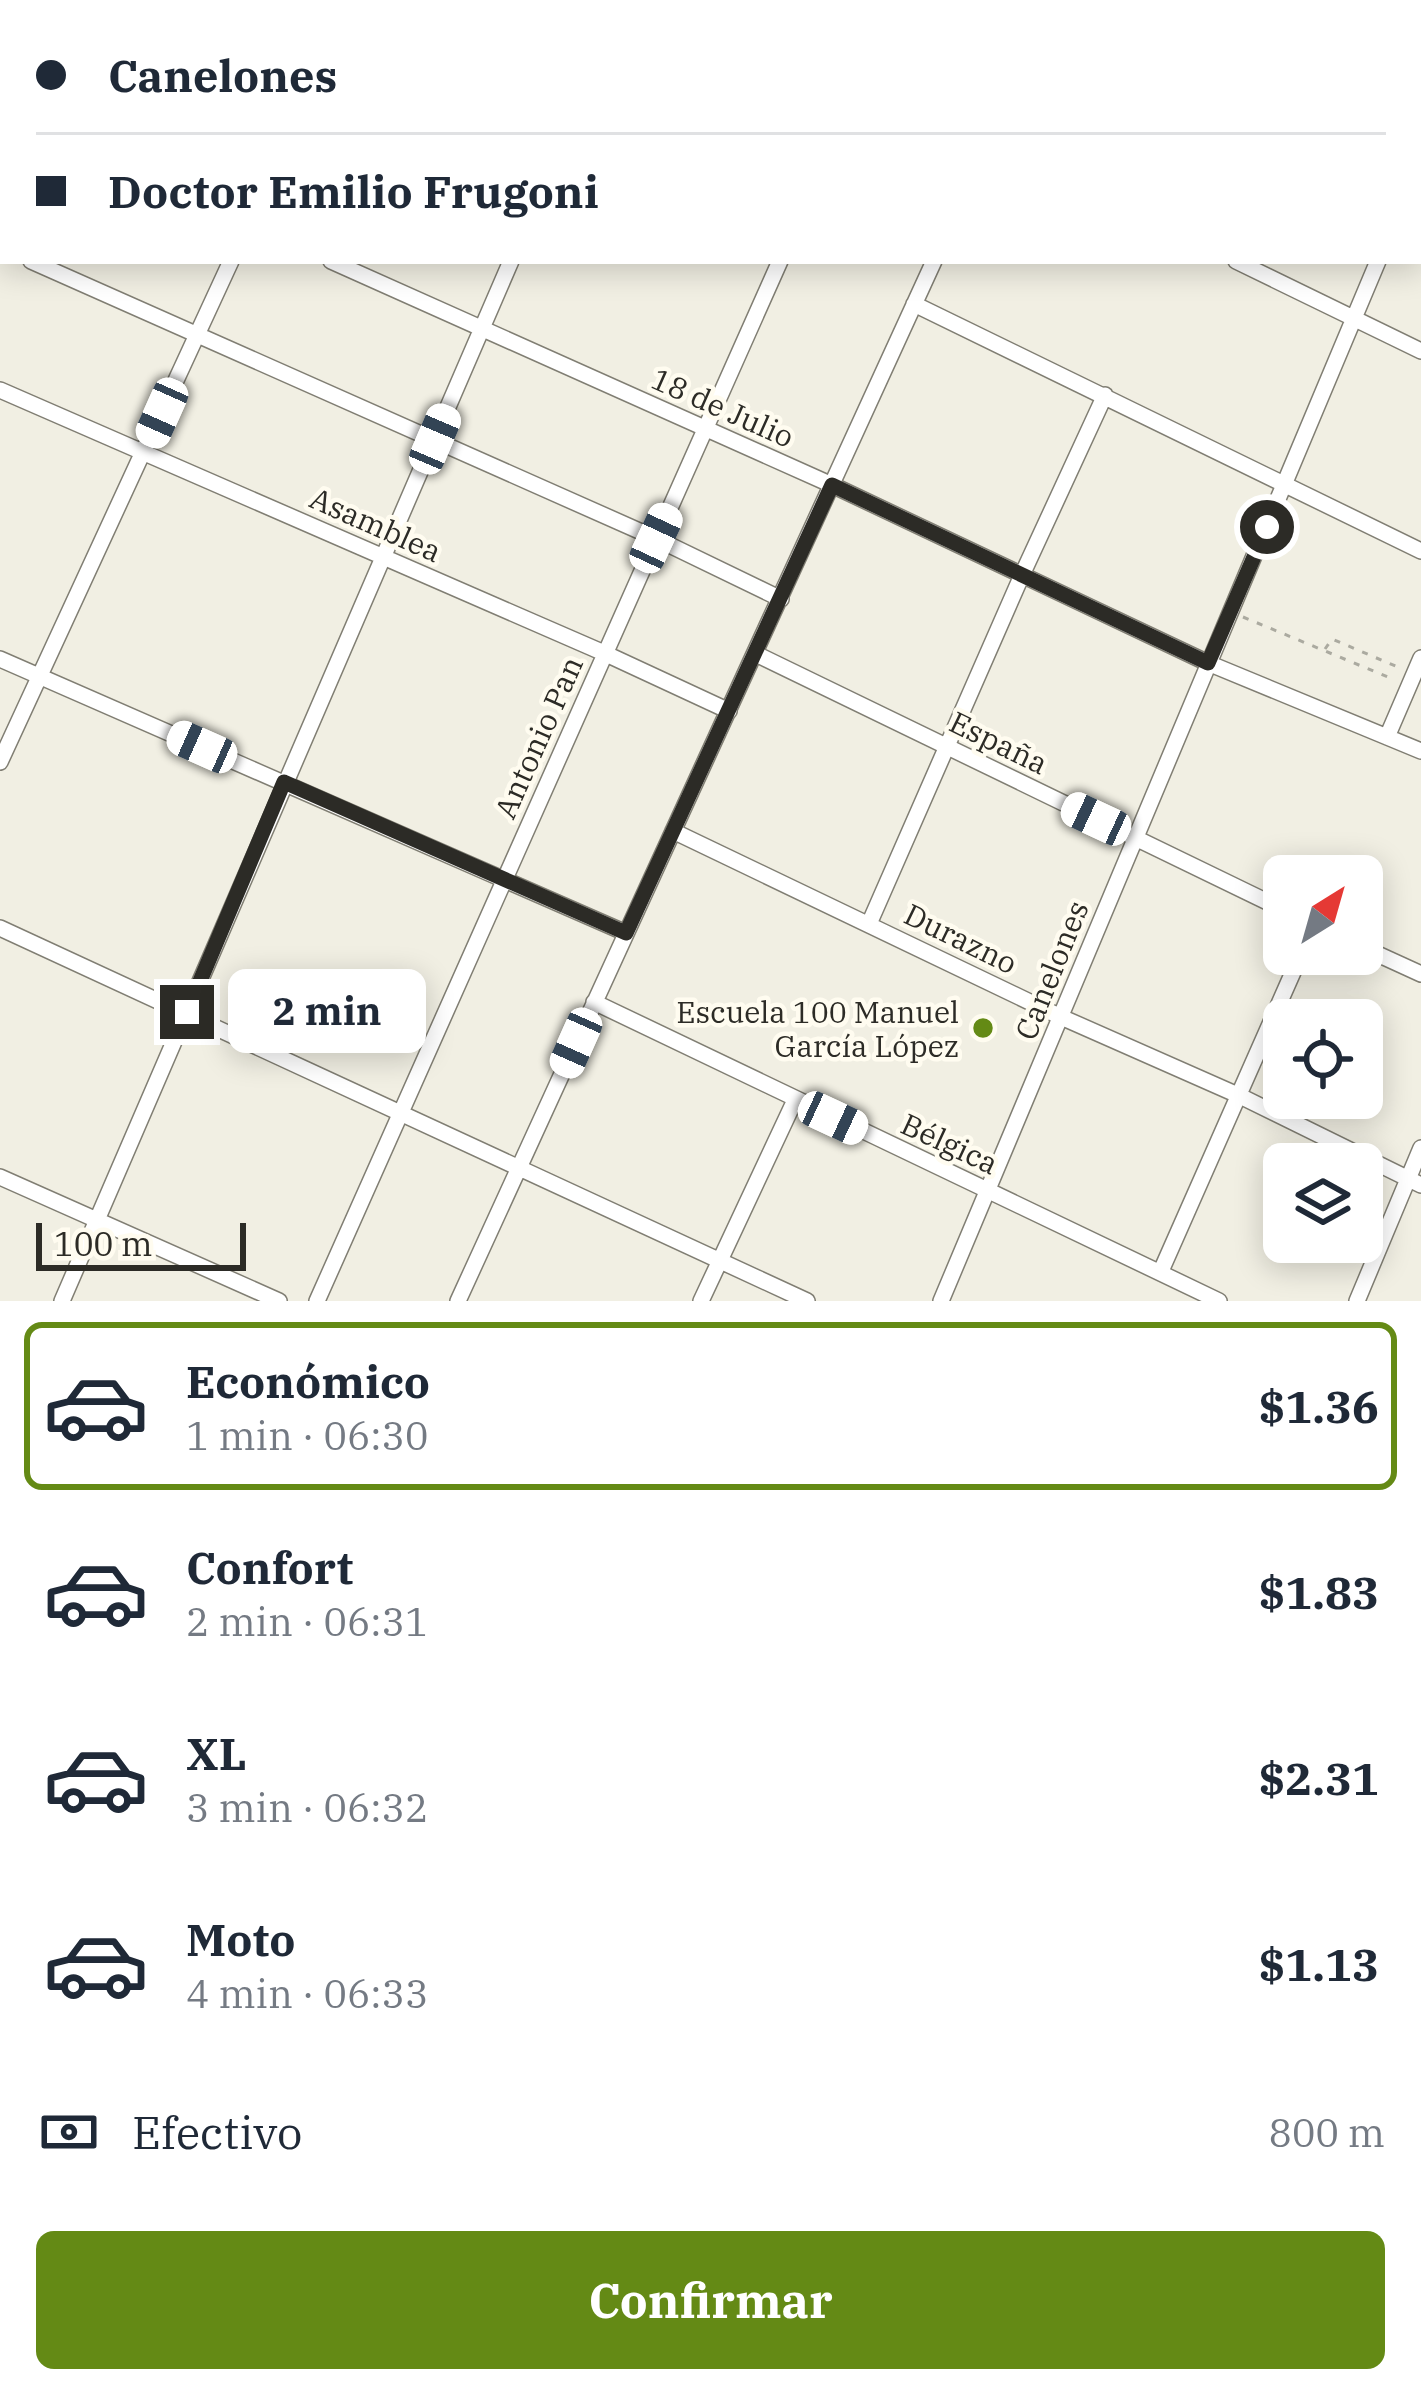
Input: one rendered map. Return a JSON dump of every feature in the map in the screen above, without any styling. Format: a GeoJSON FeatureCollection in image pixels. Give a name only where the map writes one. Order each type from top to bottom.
{"type":"FeatureCollection","features":[{"type":"Feature","properties":{"kind":"street"},"geometry":{"type":"LineString","coordinates":[[38,264],[656,538],[781,599]]}},
{"type":"Feature","properties":{"kind":"street"},"geometry":{"type":"LineString","coordinates":[[0,762],[230,264]]}},
{"type":"Feature","properties":{"kind":"street","name":"18 de Julio"},"geometry":{"type":"LineString","coordinates":[[338,264],[832,485],[1208,663],[1421,751]]}},
{"type":"Feature","properties":{"kind":"street"},"geometry":{"type":"LineString","coordinates":[[62,1301],[510,264]]}},
{"type":"Feature","properties":{"kind":"street","name":"Antonio Pan"},"geometry":{"type":"LineString","coordinates":[[317,1301],[779,264]]}},
{"type":"Feature","properties":{"kind":"street"},"geometry":{"type":"LineString","coordinates":[[458,1301],[933,264]]}},
{"type":"Feature","properties":{"kind":"street"},"geometry":{"type":"LineString","coordinates":[[1242,264],[1421,351]]}},
{"type":"Feature","properties":{"kind":"street","name":"Canelones"},"geometry":{"type":"LineString","coordinates":[[941,1301],[1377,264]]}},
{"type":"Feature","properties":{"kind":"street"},"geometry":{"type":"LineString","coordinates":[[914,304],[1421,551]]}},
{"type":"Feature","properties":{"kind":"street","name":"Asamblea"},"geometry":{"type":"LineString","coordinates":[[0,390],[604,652],[729,711]]}},
{"type":"Feature","properties":{"kind":"street"},"geometry":{"type":"LineString","coordinates":[[869,924],[1105,395]]}},
{"type":"Feature","properties":{"kind":"street","name":"España"},"geometry":{"type":"LineString","coordinates":[[756,654],[1263,900]]}},
{"type":"Feature","properties":{"kind":"street"},"geometry":{"type":"LineString","coordinates":[[1387,737],[1421,658]]}},
{"type":"Feature","properties":{"kind":"street"},"geometry":{"type":"LineString","coordinates":[[0,659],[626,933]]}},
{"type":"Feature","properties":{"kind":"street","name":"Durazno"},"geometry":{"type":"LineString","coordinates":[[673,831],[1414,1182]]}},
{"type":"Feature","properties":{"kind":"street"},"geometry":{"type":"LineString","coordinates":[[0,928],[807,1301]]}},
{"type":"Feature","properties":{"kind":"street"},"geometry":{"type":"LineString","coordinates":[[1383,957],[1421,974]]}},
{"type":"Feature","properties":{"kind":"street"},"geometry":{"type":"LineString","coordinates":[[1161,1271],[1292,975]]}},
{"type":"Feature","properties":{"kind":"street","name":"Bélgica"},"geometry":{"type":"LineString","coordinates":[[594,1003],[1219,1301]]}},
{"type":"Feature","properties":{"kind":"street"},"geometry":{"type":"LineString","coordinates":[[701,1301],[794,1100]]}},
{"type":"Feature","properties":{"kind":"street"},"geometry":{"type":"LineString","coordinates":[[1357,1301],[1414,1182],[1421,1148]]}},
{"type":"Feature","properties":{"kind":"street"},"geometry":{"type":"LineString","coordinates":[[0,1177],[279,1301]]}},
{"type":"Feature","properties":{"kind":"path"},"geometry":{"type":"LineString","coordinates":[[1231,612],[1412,680]]}},
{"type":"Feature","properties":{"kind":"path"},"geometry":{"type":"LineString","coordinates":[[1325,651],[1332,639],[1412,680]]}},
{"type":"Feature","properties":{"kind":"place","name":"Escuela 100 Manuel García López"},"geometry":{"type":"Point","coordinates":[983,1028]}},
{"type":"Feature","properties":{"kind":"route"},"geometry":{"type":"LineString","coordinates":[[187,1012],[284,782],[626,933],[832,485],[1208,663],[1267,527]]}}]}
